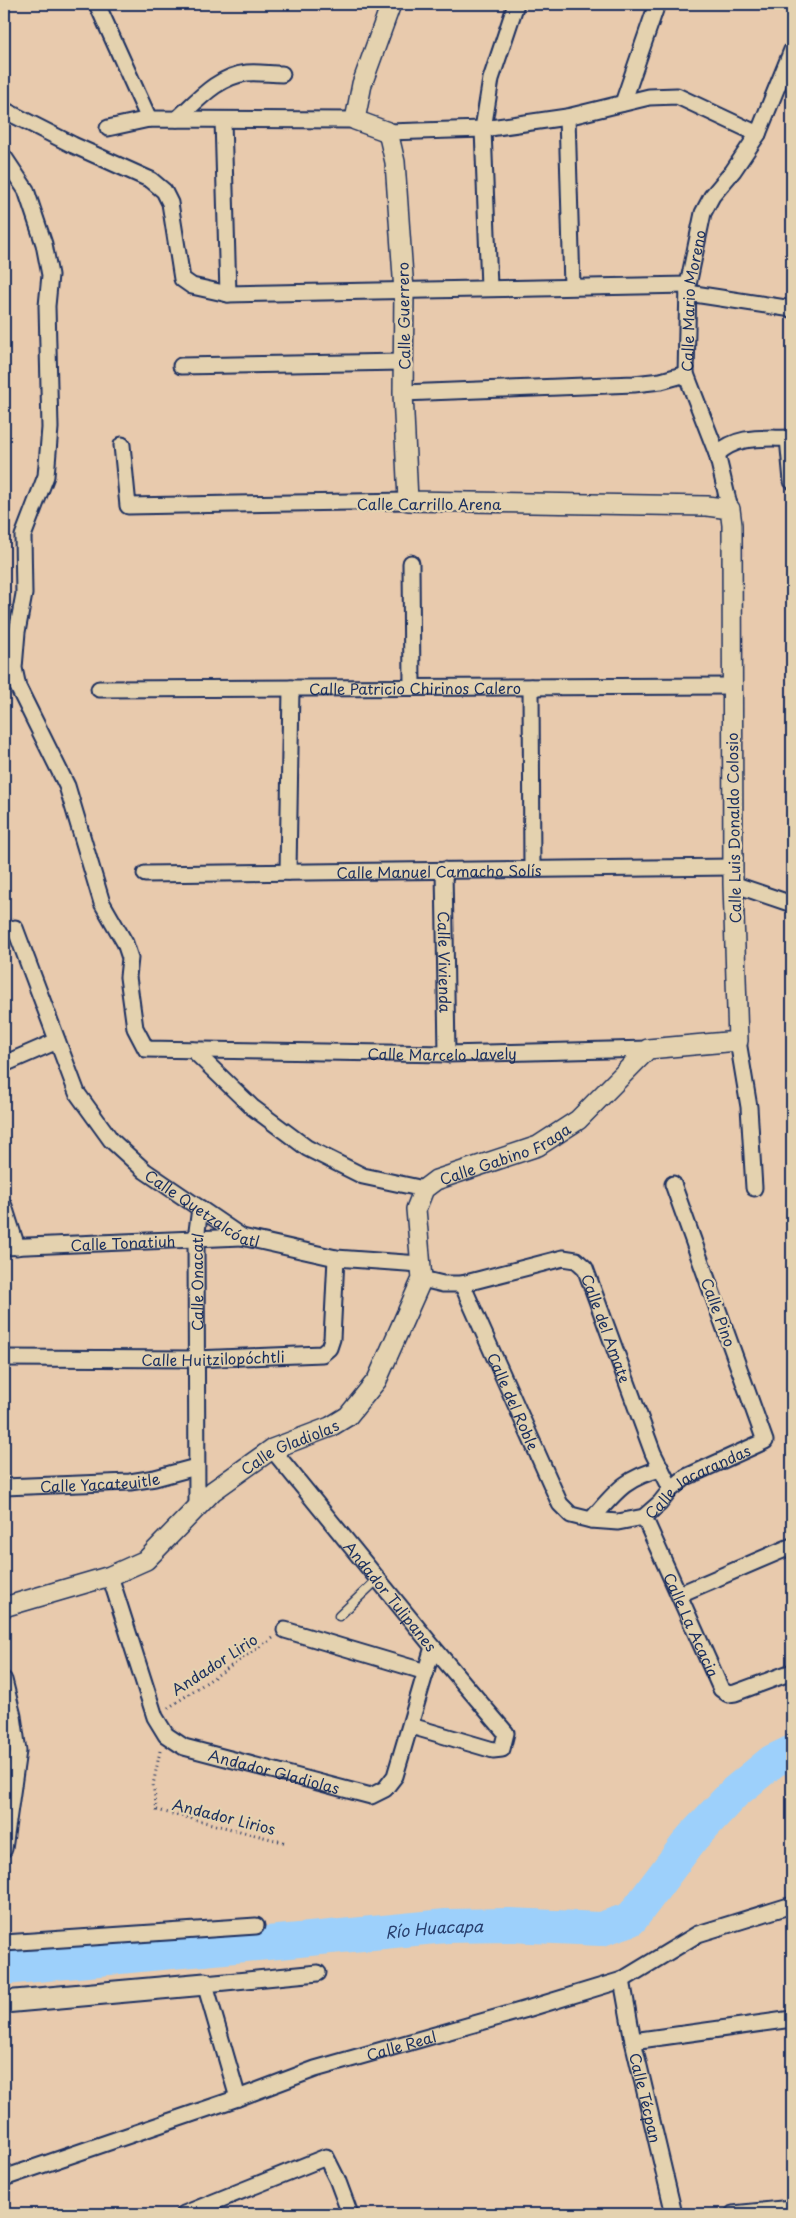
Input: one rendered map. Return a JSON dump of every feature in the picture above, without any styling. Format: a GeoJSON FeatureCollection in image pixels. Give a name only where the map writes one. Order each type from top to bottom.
{"type":"FeatureCollection","features":[{"type":"Feature","properties":{"kind":"main road"},"geometry":{"type":"LineString","coordinates":[[4,2002],[205,1984]]}},
{"type":"Feature","properties":{"kind":"street"},"geometry":{"type":"LineString","coordinates":[[97,4],[149,119]]}},
{"type":"Feature","properties":{"kind":"street"},"geometry":{"type":"LineString","coordinates":[[355,120],[362,84],[391,4]]}},
{"type":"Feature","properties":{"kind":"street"},"geometry":{"type":"LineString","coordinates":[[489,287],[482,129],[490,79],[516,4]]}},
{"type":"Feature","properties":{"kind":"street"},"geometry":{"type":"LineString","coordinates":[[623,103],[657,4]]}},
{"type":"Feature","properties":{"kind":"street","name":"Calle Mario Moreno"},"geometry":{"type":"LineString","coordinates":[[730,508],[717,454],[686,374],[688,289],[703,212],[712,196],[733,171],[758,134],[792,50]]}},
{"type":"Feature","properties":{"kind":"street"},"geometry":{"type":"LineString","coordinates":[[177,119],[208,90],[227,80],[246,73],[282,74]]}},
{"type":"Feature","properties":{"kind":"street"},"geometry":{"type":"LineString","coordinates":[[108,128],[149,119],[177,119],[355,120],[388,132],[482,129],[567,117],[649,97],[677,96],[758,134]]}},
{"type":"Feature","properties":{"kind":"street"},"geometry":{"type":"LineString","coordinates":[[4,110],[73,145],[151,180],[164,191],[170,203],[182,279],[192,286],[228,294],[404,292],[489,287],[572,286],[688,289],[792,309]]}},
{"type":"Feature","properties":{"kind":"street"},"geometry":{"type":"LineString","coordinates":[[567,117],[572,286]]}},
{"type":"Feature","properties":{"kind":"street"},"geometry":{"type":"LineString","coordinates":[[223,120],[228,294]]}},
{"type":"Feature","properties":{"kind":"street","name":"Calle Guerrero"},"geometry":{"type":"LineString","coordinates":[[388,132],[395,162],[404,292],[403,393],[408,501]]}},
{"type":"Feature","properties":{"kind":"street","name":"Calle Marcelo Javely"},"geometry":{"type":"LineString","coordinates":[[4,157],[26,190],[44,244],[50,275],[47,306],[50,428],[46,476],[22,536],[24,594],[17,632],[14,668],[18,687],[67,786],[102,904],[125,943],[130,958],[128,977],[135,1028],[146,1049],[446,1054],[648,1049],[738,1041]]}},
{"type":"Feature","properties":{"kind":"street"},"geometry":{"type":"LineString","coordinates":[[182,366],[404,362]]}},
{"type":"Feature","properties":{"kind":"street"},"geometry":{"type":"LineString","coordinates":[[403,393],[634,384],[661,382],[686,374]]}},
{"type":"Feature","properties":{"kind":"street"},"geometry":{"type":"LineString","coordinates":[[717,454],[727,445],[752,437],[790,438],[792,481]]}},
{"type":"Feature","properties":{"kind":"street","name":"Calle Carrillo Arena"},"geometry":{"type":"LineString","coordinates":[[122,446],[128,506],[408,501],[730,508]]}},
{"type":"Feature","properties":{"kind":"street","name":"Calle Luis Donaldo Colosio"},"geometry":{"type":"LineString","coordinates":[[730,508],[732,525],[733,876],[738,1041],[750,1107],[754,1188]]}},
{"type":"Feature","properties":{"kind":"street"},"geometry":{"type":"LineString","coordinates":[[411,563],[412,687]]}},
{"type":"Feature","properties":{"kind":"street","name":"Calle Patricio Chirinos Calero"},"geometry":{"type":"LineString","coordinates":[[99,689],[732,686]]}},
{"type":"Feature","properties":{"kind":"street"},"geometry":{"type":"LineString","coordinates":[[531,687],[532,869]]}},
{"type":"Feature","properties":{"kind":"street"},"geometry":{"type":"LineString","coordinates":[[288,872],[290,688]]}},
{"type":"Feature","properties":{"kind":"street","name":"Calle Manuel Camacho Solís"},"geometry":{"type":"LineString","coordinates":[[145,874],[532,869],[733,876],[792,904]]}},
{"type":"Feature","properties":{"kind":"street","name":"Calle Vivienda"},"geometry":{"type":"LineString","coordinates":[[444,870],[446,1054]]}},
{"type":"Feature","properties":{"kind":"street","name":"Calle Quetzalcóatl"},"geometry":{"type":"LineString","coordinates":[[4,932],[14,928],[77,1093],[111,1140],[145,1171],[242,1237],[336,1258],[421,1272]]}},
{"type":"Feature","properties":{"kind":"street"},"geometry":{"type":"LineString","coordinates":[[4,1064],[57,1041]]}},
{"type":"Feature","properties":{"kind":"street","name":"Calle Gabino Fraga"},"geometry":{"type":"LineString","coordinates":[[421,1272],[416,1209],[424,1189],[436,1180],[538,1146],[578,1120],[648,1049]]}},
{"type":"Feature","properties":{"kind":"street"},"geometry":{"type":"LineString","coordinates":[[193,1050],[252,1107],[307,1148],[363,1176],[424,1189]]}},
{"type":"Feature","properties":{"kind":"street","name":"Calle Pino"},"geometry":{"type":"LineString","coordinates":[[673,1184],[765,1441]]}},
{"type":"Feature","properties":{"kind":"street"},"geometry":{"type":"LineString","coordinates":[[4,1206],[10,1247]]}},
{"type":"Feature","properties":{"kind":"street","name":"Calle Onacatl"},"geometry":{"type":"LineString","coordinates":[[197,1507],[196,1239],[200,1208]]}},
{"type":"Feature","properties":{"kind":"street","name":"Calle Tonatiuh"},"geometry":{"type":"LineString","coordinates":[[10,1247],[242,1237]]}},
{"type":"Feature","properties":{"kind":"street","name":"Calle Huitzilopóchtli"},"geometry":{"type":"LineString","coordinates":[[4,1358],[195,1359],[322,1354],[329,1348],[332,1339],[336,1258]]}},
{"type":"Feature","properties":{"kind":"street","name":"Calle del Amate"},"geometry":{"type":"LineString","coordinates":[[421,1272],[443,1284],[462,1284],[563,1258],[576,1260],[585,1268],[653,1453],[671,1489]]}},
{"type":"Feature","properties":{"kind":"street","name":"Calle Gladiolas"},"geometry":{"type":"LineString","coordinates":[[4,1606],[110,1576],[146,1560],[213,1491],[272,1449],[330,1427],[348,1416],[377,1380],[421,1272]]}},
{"type":"Feature","properties":{"kind":"street","name":"Calle del Roble"},"geometry":{"type":"LineString","coordinates":[[462,1284],[560,1504],[571,1515]]}},
{"type":"Feature","properties":{"kind":"street","name":"Calle Jacarandas"},"geometry":{"type":"LineString","coordinates":[[571,1515],[591,1520],[618,1522],[644,1517],[660,1503],[671,1489],[686,1477],[765,1441]]}},
{"type":"Feature","properties":{"kind":"street","name":"Andador Tulipanes"},"geometry":{"type":"LineString","coordinates":[[272,1449],[433,1647],[506,1733],[505,1742],[502,1749],[494,1750],[411,1726]]}},
{"type":"Feature","properties":{"kind":"street","name":"Calle Yacateuitle"},"geometry":{"type":"LineString","coordinates":[[4,1487],[130,1482],[196,1468]]}},
{"type":"Feature","properties":{"kind":"street"},"geometry":{"type":"LineString","coordinates":[[591,1520],[627,1483],[640,1474],[661,1469]]}},
{"type":"Feature","properties":{"kind":"street","name":"Calle La Acacia"},"geometry":{"type":"LineString","coordinates":[[644,1517],[721,1689],[728,1694],[735,1693],[792,1672]]}},
{"type":"Feature","properties":{"kind":"street"},"geometry":{"type":"LineString","coordinates":[[680,1594],[792,1546]]}},
{"type":"Feature","properties":{"kind":"street"},"geometry":{"type":"LineString","coordinates":[[110,1576],[155,1717],[166,1735]]}},
{"type":"Feature","properties":{"kind":"street"},"geometry":{"type":"LineString","coordinates":[[285,1630],[426,1672]]}},
{"type":"Feature","properties":{"kind":"street"},"geometry":{"type":"LineString","coordinates":[[411,1726],[433,1647]]}},
{"type":"Feature","properties":{"kind":"street"},"geometry":{"type":"LineString","coordinates":[[4,1680],[13,1716],[18,1751],[4,1849]]}},
{"type":"Feature","properties":{"kind":"street","name":"Andador Gladiolas"},"geometry":{"type":"LineString","coordinates":[[166,1735],[184,1747],[370,1796],[385,1789],[395,1776],[411,1726]]}},
{"type":"Feature","properties":{"kind":"street","name":"Calle Real"},"geometry":{"type":"LineString","coordinates":[[4,2178],[238,2098],[315,2069],[622,1980],[698,1934],[792,1905]]}},
{"type":"Feature","properties":{"kind":"street"},"geometry":{"type":"LineString","coordinates":[[4,1943],[256,1926]]}},
{"type":"Feature","properties":{"kind":"street"},"geometry":{"type":"LineString","coordinates":[[238,2098],[205,1984],[318,1974]]}},
{"type":"Feature","properties":{"kind":"street","name":"Calle Técpan"},"geometry":{"type":"LineString","coordinates":[[622,1980],[633,2041],[670,2213]]}},
{"type":"Feature","properties":{"kind":"street"},"geometry":{"type":"LineString","coordinates":[[633,2041],[792,2018]]}},
{"type":"Feature","properties":{"kind":"street"},"geometry":{"type":"LineString","coordinates":[[184,2214],[326,2158],[338,2179],[350,2214]]}},
{"type":"Feature","properties":{"kind":"street"},"geometry":{"type":"LineString","coordinates":[[733,2214],[792,2208]]}},
{"type":"Feature","properties":{"kind":"lane"},"geometry":{"type":"LineString","coordinates":[[339,1616],[378,1579]]}},
{"type":"Feature","properties":{"kind":"path","name":"Andador Lirio"},"geometry":{"type":"LineString","coordinates":[[155,1717],[285,1630]]}},
{"type":"Feature","properties":{"kind":"path","name":"Andador Lirios"},"geometry":{"type":"LineString","coordinates":[[166,1735],[157,1758],[153,1785],[157,1810],[287,1843]]}},
{"type":"Feature","properties":{"kind":"waterway","name":"Río Huacapa"},"geometry":{"type":"LineString","coordinates":[[4,1968],[446,1926],[509,1925],[601,1929],[631,1919],[692,1838],[735,1792],[773,1761],[792,1752]]}}]}
